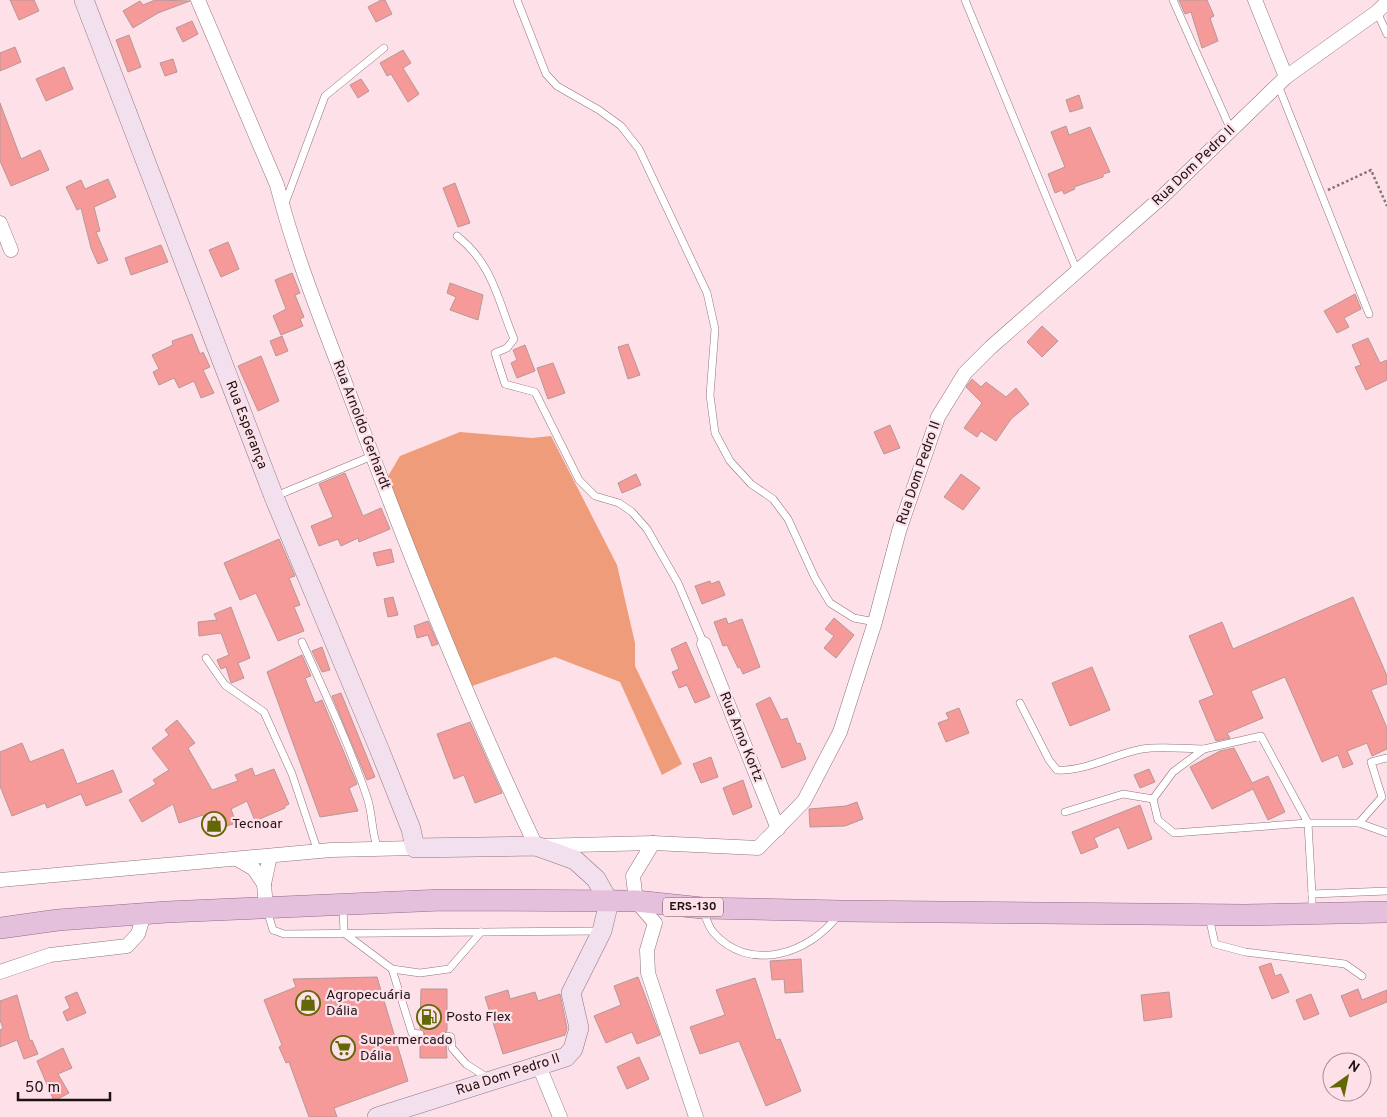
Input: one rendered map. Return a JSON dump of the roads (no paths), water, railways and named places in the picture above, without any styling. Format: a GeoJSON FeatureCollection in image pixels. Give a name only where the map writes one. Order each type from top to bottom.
{"type":"FeatureCollection","features":[{"type":"Feature","properties":{"kind":"main road","name":"ERS-130"},"geometry":{"type":"LineString","coordinates":[[0,928],[144,914],[442,900],[636,901],[702,908],[841,911],[1208,914],[1312,904],[1387,912]]}},
{"type":"Feature","properties":{"kind":"street","name":"Rua Esperança"},"geometry":{"type":"LineString","coordinates":[[84,0],[274,497],[380,751],[411,830],[415,848]]}},
{"type":"Feature","properties":{"kind":"street","name":"Rua Arnoldo Gerhardt"},"geometry":{"type":"LineString","coordinates":[[198,0],[277,186],[283,208],[372,456],[455,660],[536,846]]}},
{"type":"Feature","properties":{"kind":"street"},"geometry":{"type":"LineString","coordinates":[[1255,0],[1282,81]]}},
{"type":"Feature","properties":{"kind":"street","name":"Rua Dom Pedro II"},"geometry":{"type":"LineString","coordinates":[[536,846],[654,843],[758,848],[778,830],[804,802],[836,741],[874,622],[899,531],[938,417],[965,373],[991,347],[1162,197],[1282,81],[1382,7]]}},
{"type":"Feature","properties":{"kind":"street"},"geometry":{"type":"LineString","coordinates":[[0,223],[11,250]]}},
{"type":"Feature","properties":{"kind":"street","name":"Rua Arno Kortz"},"geometry":{"type":"LineString","coordinates":[[704,644],[778,830]]}},
{"type":"Feature","properties":{"kind":"street"},"geometry":{"type":"LineString","coordinates":[[654,843],[633,876],[636,901],[655,923],[647,950],[648,973],[696,1117]]}},
{"type":"Feature","properties":{"kind":"street"},"geometry":{"type":"LineString","coordinates":[[0,880],[318,852],[536,846],[575,860],[596,880],[609,902]]}},
{"type":"Feature","properties":{"kind":"street"},"geometry":{"type":"LineString","coordinates":[[266,908],[264,884],[270,856]]}},
{"type":"Feature","properties":{"kind":"street"},"geometry":{"type":"LineString","coordinates":[[237,859],[254,868],[264,884]]}},
{"type":"Feature","properties":{"kind":"street","name":"Rua Dom Pedro II"},"geometry":{"type":"LineString","coordinates":[[377,1117],[411,1112],[493,1081],[566,1057],[573,1049],[579,1028],[572,993],[602,931],[609,902]]}},
{"type":"Feature","properties":{"kind":"street"},"geometry":{"type":"LineString","coordinates":[[0,972],[50,955],[131,945],[138,934],[144,914]]}},
{"type":"Feature","properties":{"kind":"street"},"geometry":{"type":"LineString","coordinates":[[539,1066],[560,1117]]}},
{"type":"Feature","properties":{"kind":"lane"},"geometry":{"type":"LineString","coordinates":[[517,0],[546,74],[557,86],[599,110],[621,126],[638,149],[707,293],[715,329],[710,395],[715,433],[730,461],[751,484],[773,499],[788,519],[815,578],[830,603],[854,618],[874,622]]}},
{"type":"Feature","properties":{"kind":"lane"},"geometry":{"type":"LineString","coordinates":[[965,0],[1077,271]]}},
{"type":"Feature","properties":{"kind":"lane"},"geometry":{"type":"LineString","coordinates":[[1173,0],[1232,130]]}},
{"type":"Feature","properties":{"kind":"lane"},"geometry":{"type":"LineString","coordinates":[[1382,7],[1387,34]]}},
{"type":"Feature","properties":{"kind":"lane"},"geometry":{"type":"LineString","coordinates":[[283,208],[325,96],[384,48]]}},
{"type":"Feature","properties":{"kind":"lane"},"geometry":{"type":"LineString","coordinates":[[1282,81],[1320,194],[1369,314]]}},
{"type":"Feature","properties":{"kind":"lane"},"geometry":{"type":"LineString","coordinates":[[457,236],[470,246],[478,257],[494,284],[508,317],[514,339],[507,348],[495,353],[505,384],[535,392],[580,480],[595,496],[619,503],[632,512],[648,529],[678,583],[704,644]]}},
{"type":"Feature","properties":{"kind":"lane"},"geometry":{"type":"LineString","coordinates":[[274,497],[372,456]]}},
{"type":"Feature","properties":{"kind":"lane"},"geometry":{"type":"LineString","coordinates":[[302,642],[335,714],[368,799],[372,835],[378,849]]}},
{"type":"Feature","properties":{"kind":"lane"},"geometry":{"type":"LineString","coordinates":[[206,658],[225,685],[264,712],[292,774],[318,852]]}},
{"type":"Feature","properties":{"kind":"lane"},"geometry":{"type":"LineString","coordinates":[[1020,702],[1049,760],[1057,770],[1072,771],[1101,760],[1144,749],[1204,748],[1261,736],[1308,823],[1312,904],[1387,891]]}},
{"type":"Feature","properties":{"kind":"lane"},"geometry":{"type":"LineString","coordinates":[[1153,798],[1174,772],[1204,748]]}},
{"type":"Feature","properties":{"kind":"lane"},"geometry":{"type":"LineString","coordinates":[[1359,823],[1382,797],[1371,762],[1387,758]]}},
{"type":"Feature","properties":{"kind":"lane"},"geometry":{"type":"LineString","coordinates":[[1066,812],[1123,794],[1153,798]]}},
{"type":"Feature","properties":{"kind":"lane"},"geometry":{"type":"LineString","coordinates":[[1153,798],[1158,820],[1174,833],[1308,823],[1359,823],[1387,833]]}},
{"type":"Feature","properties":{"kind":"lane"},"geometry":{"type":"LineString","coordinates":[[343,904],[344,933]]}},
{"type":"Feature","properties":{"kind":"lane"},"geometry":{"type":"LineString","coordinates":[[266,908],[273,930],[284,934],[602,931]]}},
{"type":"Feature","properties":{"kind":"lane"},"geometry":{"type":"LineString","coordinates":[[702,908],[712,931],[730,947],[754,956],[778,956],[806,945],[828,930],[841,911]]}},
{"type":"Feature","properties":{"kind":"lane"},"geometry":{"type":"LineString","coordinates":[[1208,914],[1215,944],[1245,952],[1345,964],[1362,976]]}},
{"type":"Feature","properties":{"kind":"lane"},"geometry":{"type":"LineString","coordinates":[[344,933],[392,969],[420,973],[449,969],[480,932]]}},
{"type":"Feature","properties":{"kind":"lane"},"geometry":{"type":"LineString","coordinates":[[392,969],[412,1033],[420,1034]]}},
{"type":"Feature","properties":{"kind":"lane"},"geometry":{"type":"LineString","coordinates":[[447,1036],[451,1037],[452,1048],[466,1064],[493,1081]]}},
{"type":"Feature","properties":{"kind":"place","name":"Tecnoar"},"geometry":{"type":"Point","coordinates":[214,824]}},
{"type":"Feature","properties":{"kind":"place","name":"Agropecuária Dália"},"geometry":{"type":"Point","coordinates":[308,1003]}},
{"type":"Feature","properties":{"kind":"place","name":"Posto Flex"},"geometry":{"type":"Point","coordinates":[429,1017]}},
{"type":"Feature","properties":{"kind":"place","name":"Supermercado Dália"},"geometry":{"type":"Point","coordinates":[343,1048]}}]}
